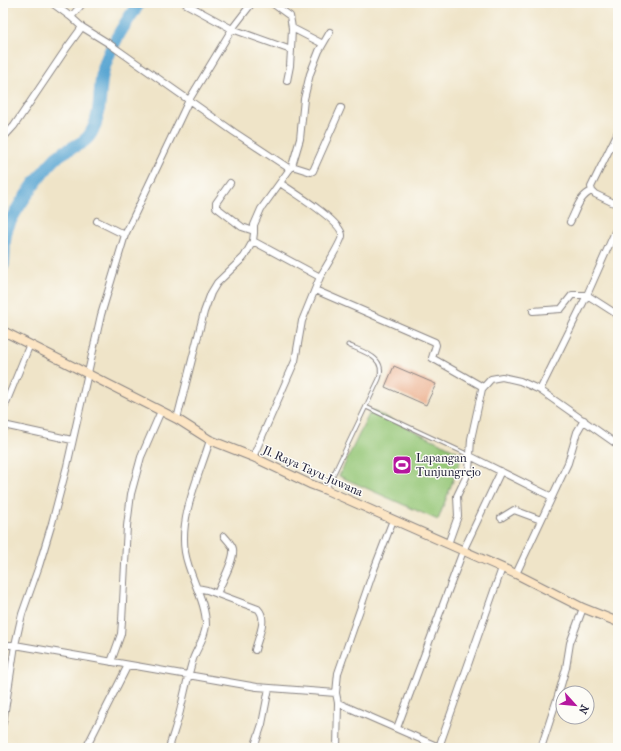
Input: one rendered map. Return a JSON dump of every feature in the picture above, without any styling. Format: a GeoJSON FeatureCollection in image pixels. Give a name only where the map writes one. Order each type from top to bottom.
{"type":"FeatureCollection","features":[{"type":"Feature","properties":{"kind":"main road","name":"Jl. Raya Tayu-Juwana"},"geometry":{"type":"LineString","coordinates":[[3,331],[177,419],[210,440],[253,457],[310,484],[516,574],[583,608],[618,622]]}},
{"type":"Feature","properties":{"kind":"street"},"geometry":{"type":"LineString","coordinates":[[52,3],[82,27],[108,43],[252,144],[291,167],[311,172],[314,171],[341,108]]}},
{"type":"Feature","properties":{"kind":"street"},"geometry":{"type":"LineString","coordinates":[[71,17],[83,3]]}},
{"type":"Feature","properties":{"kind":"street"},"geometry":{"type":"LineString","coordinates":[[3,723],[15,645],[22,614],[52,523],[64,478],[101,315],[125,235],[189,100],[232,29],[252,3]]}},
{"type":"Feature","properties":{"kind":"street"},"geometry":{"type":"LineString","coordinates":[[272,3],[288,13],[291,20],[290,66],[287,81]]}},
{"type":"Feature","properties":{"kind":"street"},"geometry":{"type":"LineString","coordinates":[[186,4],[232,29],[291,50]]}},
{"type":"Feature","properties":{"kind":"street"},"geometry":{"type":"LineString","coordinates":[[3,138],[14,126],[82,27]]}},
{"type":"Feature","properties":{"kind":"street"},"geometry":{"type":"LineString","coordinates":[[292,28],[323,44]]}},
{"type":"Feature","properties":{"kind":"street"},"geometry":{"type":"LineString","coordinates":[[177,419],[204,312],[211,293],[217,283],[244,257],[253,241],[254,225],[261,209],[291,167],[300,139],[304,99],[310,74],[314,62],[330,32]]}},
{"type":"Feature","properties":{"kind":"street"},"geometry":{"type":"LineString","coordinates":[[592,192],[594,181],[618,132]]}},
{"type":"Feature","properties":{"kind":"street"},"geometry":{"type":"LineString","coordinates":[[230,183],[216,203],[216,207],[242,228],[254,231]]}},
{"type":"Feature","properties":{"kind":"street"},"geometry":{"type":"LineString","coordinates":[[253,457],[295,361],[302,321],[320,277],[342,239],[342,232],[334,222],[280,183]]}},
{"type":"Feature","properties":{"kind":"street"},"geometry":{"type":"LineString","coordinates":[[570,222],[582,197],[586,193],[592,192],[618,205]]}},
{"type":"Feature","properties":{"kind":"street"},"geometry":{"type":"LineString","coordinates":[[97,221],[125,235]]}},
{"type":"Feature","properties":{"kind":"street"},"geometry":{"type":"LineString","coordinates":[[540,390],[587,295],[618,225]]}},
{"type":"Feature","properties":{"kind":"street"},"geometry":{"type":"LineString","coordinates":[[253,241],[320,277]]}},
{"type":"Feature","properties":{"kind":"street"},"geometry":{"type":"LineString","coordinates":[[315,290],[435,342],[436,345],[432,358],[483,387]]}},
{"type":"Feature","properties":{"kind":"street"},"geometry":{"type":"LineString","coordinates":[[533,311],[562,309],[572,295],[587,295],[618,315]]}},
{"type":"Feature","properties":{"kind":"street"},"geometry":{"type":"LineString","coordinates":[[3,410],[30,344]]}},
{"type":"Feature","properties":{"kind":"street"},"geometry":{"type":"LineString","coordinates":[[448,544],[458,516],[457,496],[469,471],[471,439],[483,387],[491,379],[502,377],[520,381],[540,390],[618,445]]}},
{"type":"Feature","properties":{"kind":"street"},"geometry":{"type":"LineString","coordinates":[[111,662],[120,634],[122,621],[127,526],[131,494],[141,457],[161,411]]}},
{"type":"Feature","properties":{"kind":"street"},"geometry":{"type":"LineString","coordinates":[[516,574],[568,463],[577,432],[584,420]]}},
{"type":"Feature","properties":{"kind":"street"},"geometry":{"type":"LineString","coordinates":[[3,423],[8,426],[72,440]]}},
{"type":"Feature","properties":{"kind":"street"},"geometry":{"type":"LineString","coordinates":[[169,748],[193,659],[202,641],[206,627],[197,588],[192,578],[185,552],[185,526],[194,488],[210,440]]}},
{"type":"Feature","properties":{"kind":"street"},"geometry":{"type":"LineString","coordinates":[[470,456],[552,497]]}},
{"type":"Feature","properties":{"kind":"street"},"geometry":{"type":"LineString","coordinates":[[397,728],[463,551],[501,471]]}},
{"type":"Feature","properties":{"kind":"street"},"geometry":{"type":"LineString","coordinates":[[501,518],[514,510],[541,520]]}},
{"type":"Feature","properties":{"kind":"street"},"geometry":{"type":"LineString","coordinates":[[337,748],[338,703],[336,692],[338,673],[373,572],[393,520]]}},
{"type":"Feature","properties":{"kind":"street"},"geometry":{"type":"LineString","coordinates":[[217,594],[233,553],[233,546],[224,536]]}},
{"type":"Feature","properties":{"kind":"street"},"geometry":{"type":"LineString","coordinates":[[338,703],[440,748],[502,568]]}},
{"type":"Feature","properties":{"kind":"street"},"geometry":{"type":"LineString","coordinates":[[197,588],[207,590],[258,609],[262,613],[263,619],[254,650]]}},
{"type":"Feature","properties":{"kind":"street"},"geometry":{"type":"LineString","coordinates":[[541,748],[566,668],[570,643],[583,608]]}},
{"type":"Feature","properties":{"kind":"street"},"geometry":{"type":"LineString","coordinates":[[3,645],[15,645],[189,676],[268,688],[336,692]]}},
{"type":"Feature","properties":{"kind":"street"},"geometry":{"type":"LineString","coordinates":[[86,748],[128,665]]}},
{"type":"Feature","properties":{"kind":"street"},"geometry":{"type":"LineString","coordinates":[[254,748],[262,724],[268,688]]}},
{"type":"Feature","properties":{"kind":"lane"},"geometry":{"type":"LineString","coordinates":[[326,490],[379,379],[381,366],[374,358],[348,345]]}},
{"type":"Feature","properties":{"kind":"lane"},"geometry":{"type":"LineString","coordinates":[[366,407],[470,456]]}},
{"type":"Feature","properties":{"kind":"green space","name":"Lapangan Tunjungrejo"},"geometry":{"type":"Polygon","coordinates":[[[371,410],[463,454],[438,520],[339,476],[371,410]]]}},
{"type":"Feature","properties":{"kind":"building"},"geometry":{"type":"Polygon","coordinates":[[[394,366],[436,384],[426,405],[385,387],[394,366]]]}},
{"type":"Feature","properties":{"kind":"waterway"},"geometry":{"type":"LineString","coordinates":[[3,265],[6,232],[20,205],[35,183],[55,159],[59,155],[84,141],[91,133],[97,120],[104,66],[112,47],[139,3]]}},
{"type":"Feature","properties":{"kind":"place","name":"Lapangan Tunjungrejo"},"geometry":{"type":"Point","coordinates":[402,465]}}]}
